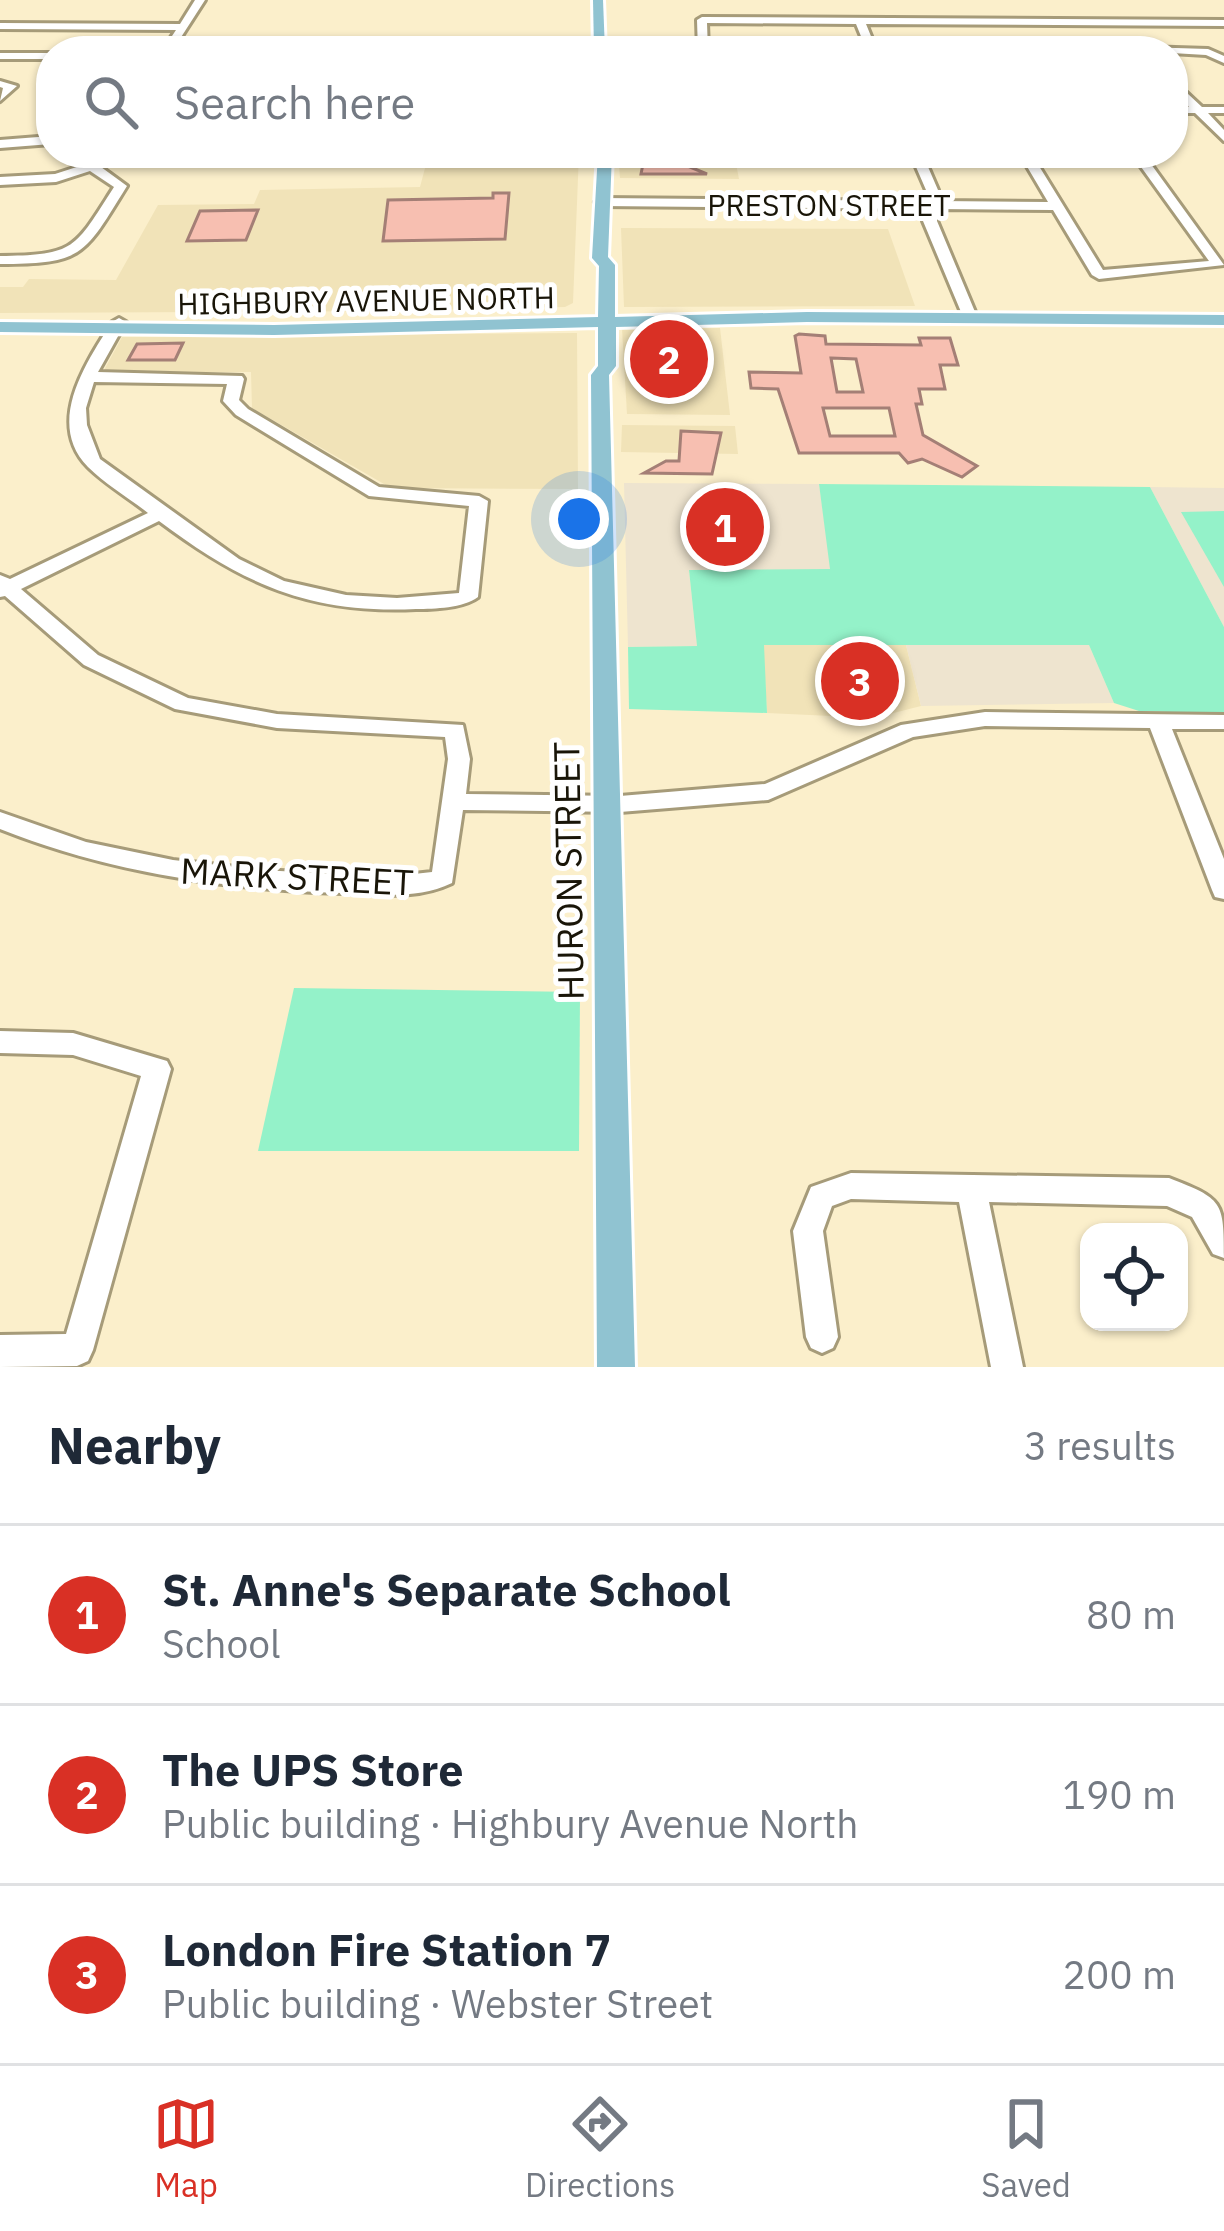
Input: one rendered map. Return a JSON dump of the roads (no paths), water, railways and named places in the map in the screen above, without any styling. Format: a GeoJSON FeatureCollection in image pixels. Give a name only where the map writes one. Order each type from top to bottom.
{"type":"FeatureCollection","features":[{"type":"Feature","properties":{"kind":"main road"},"geometry":{"type":"LineString","coordinates":[[598,0],[599,36]]}},
{"type":"Feature","properties":{"kind":"main road","name":"HURON STREET"},"geometry":{"type":"LineString","coordinates":[[592,168],[592,196],[601,202]]}},
{"type":"Feature","properties":{"kind":"main road","name":"HURON STREET"},"geometry":{"type":"LineString","coordinates":[[606,168],[600,258],[607,265],[591,368],[599,375],[616,1367]]}},
{"type":"Feature","properties":{"kind":"main road","name":"HIGHBURY AVENUE NORTH"},"geometry":{"type":"LineString","coordinates":[[0,325],[733,318],[1224,320]]}},
{"type":"Feature","properties":{"kind":"street"},"geometry":{"type":"LineString","coordinates":[[176,36],[200,0]]}},
{"type":"Feature","properties":{"kind":"street"},"geometry":{"type":"LineString","coordinates":[[763,0],[768,20]]}},
{"type":"Feature","properties":{"kind":"street"},"geometry":{"type":"LineString","coordinates":[[1107,11],[1129,36]]}},
{"type":"Feature","properties":{"kind":"street"},"geometry":{"type":"LineString","coordinates":[[703,36],[702,20],[954,15],[1224,22]]}},
{"type":"Feature","properties":{"kind":"street"},"geometry":{"type":"LineString","coordinates":[[954,15],[966,34]]}},
{"type":"Feature","properties":{"kind":"street"},"geometry":{"type":"LineString","coordinates":[[859,20],[866,36]]}},
{"type":"Feature","properties":{"kind":"street"},"geometry":{"type":"LineString","coordinates":[[0,26],[182,27]]}},
{"type":"Feature","properties":{"kind":"street"},"geometry":{"type":"LineString","coordinates":[[1188,52],[1208,52],[1224,60]]}},
{"type":"Feature","properties":{"kind":"street"},"geometry":{"type":"LineString","coordinates":[[0,56],[36,56]]}},
{"type":"Feature","properties":{"kind":"street"},"geometry":{"type":"LineString","coordinates":[[0,84],[11,86],[0,98]]}},
{"type":"Feature","properties":{"kind":"street"},"geometry":{"type":"LineString","coordinates":[[1188,99],[1224,137]]}},
{"type":"Feature","properties":{"kind":"street"},"geometry":{"type":"LineString","coordinates":[[1188,110],[1224,110]]}},
{"type":"Feature","properties":{"kind":"street"},"geometry":{"type":"LineString","coordinates":[[0,144],[36,141]]}},
{"type":"Feature","properties":{"kind":"street"},"geometry":{"type":"LineString","coordinates":[[0,181],[56,178],[94,168],[121,186],[78,251],[57,260],[0,260]]}},
{"type":"Feature","properties":{"kind":"street"},"geometry":{"type":"LineString","coordinates":[[922,168],[932,190],[930,220],[970,319]]}},
{"type":"Feature","properties":{"kind":"street"},"geometry":{"type":"LineString","coordinates":[[1034,168],[1099,275],[1218,264],[1148,168]]}},
{"type":"Feature","properties":{"kind":"street","name":"PRESTON STREET"},"geometry":{"type":"LineString","coordinates":[[601,202],[1058,206]]}},
{"type":"Feature","properties":{"kind":"street"},"geometry":{"type":"LineString","coordinates":[[92,377],[236,379],[231,401],[242,412],[375,492],[470,498],[481,508],[468,597],[447,602],[329,596],[274,584],[93,462],[75,436],[79,396],[117,325]]}},
{"type":"Feature","properties":{"kind":"street"},"geometry":{"type":"LineString","coordinates":[[164,512],[3,587],[91,660],[183,704],[277,721],[455,730],[459,759],[453,802],[606,804],[769,792],[909,730],[985,719],[1224,722]]}},
{"type":"Feature","properties":{"kind":"street"},"geometry":{"type":"LineString","coordinates":[[1158,722],[1224,890]]}},
{"type":"Feature","properties":{"kind":"street","name":"MARK STREET"},"geometry":{"type":"LineString","coordinates":[[0,820],[115,859],[205,877],[409,886],[443,877],[453,802]]}},
{"type":"Feature","properties":{"kind":"street"},"geometry":{"type":"LineString","coordinates":[[0,1042],[73,1044],[157,1069],[77,1350],[0,1351]]}},
{"type":"Feature","properties":{"kind":"street"},"geometry":{"type":"LineString","coordinates":[[822,1337],[808,1231],[821,1197],[851,1186],[1169,1192],[1203,1208],[1224,1244]]}},
{"type":"Feature","properties":{"kind":"street"},"geometry":{"type":"LineString","coordinates":[[972,1191],[1007,1367]]}},
{"type":"Feature","properties":{"kind":"place","name":"The UPS Store"},"geometry":{"type":"Point","coordinates":[669,359]}},
{"type":"Feature","properties":{"kind":"place","name":"St. Anne's Separate School"},"geometry":{"type":"Point","coordinates":[725,527]}},
{"type":"Feature","properties":{"kind":"place","name":"London Fire Station 7"},"geometry":{"type":"Point","coordinates":[860,681]}}]}
